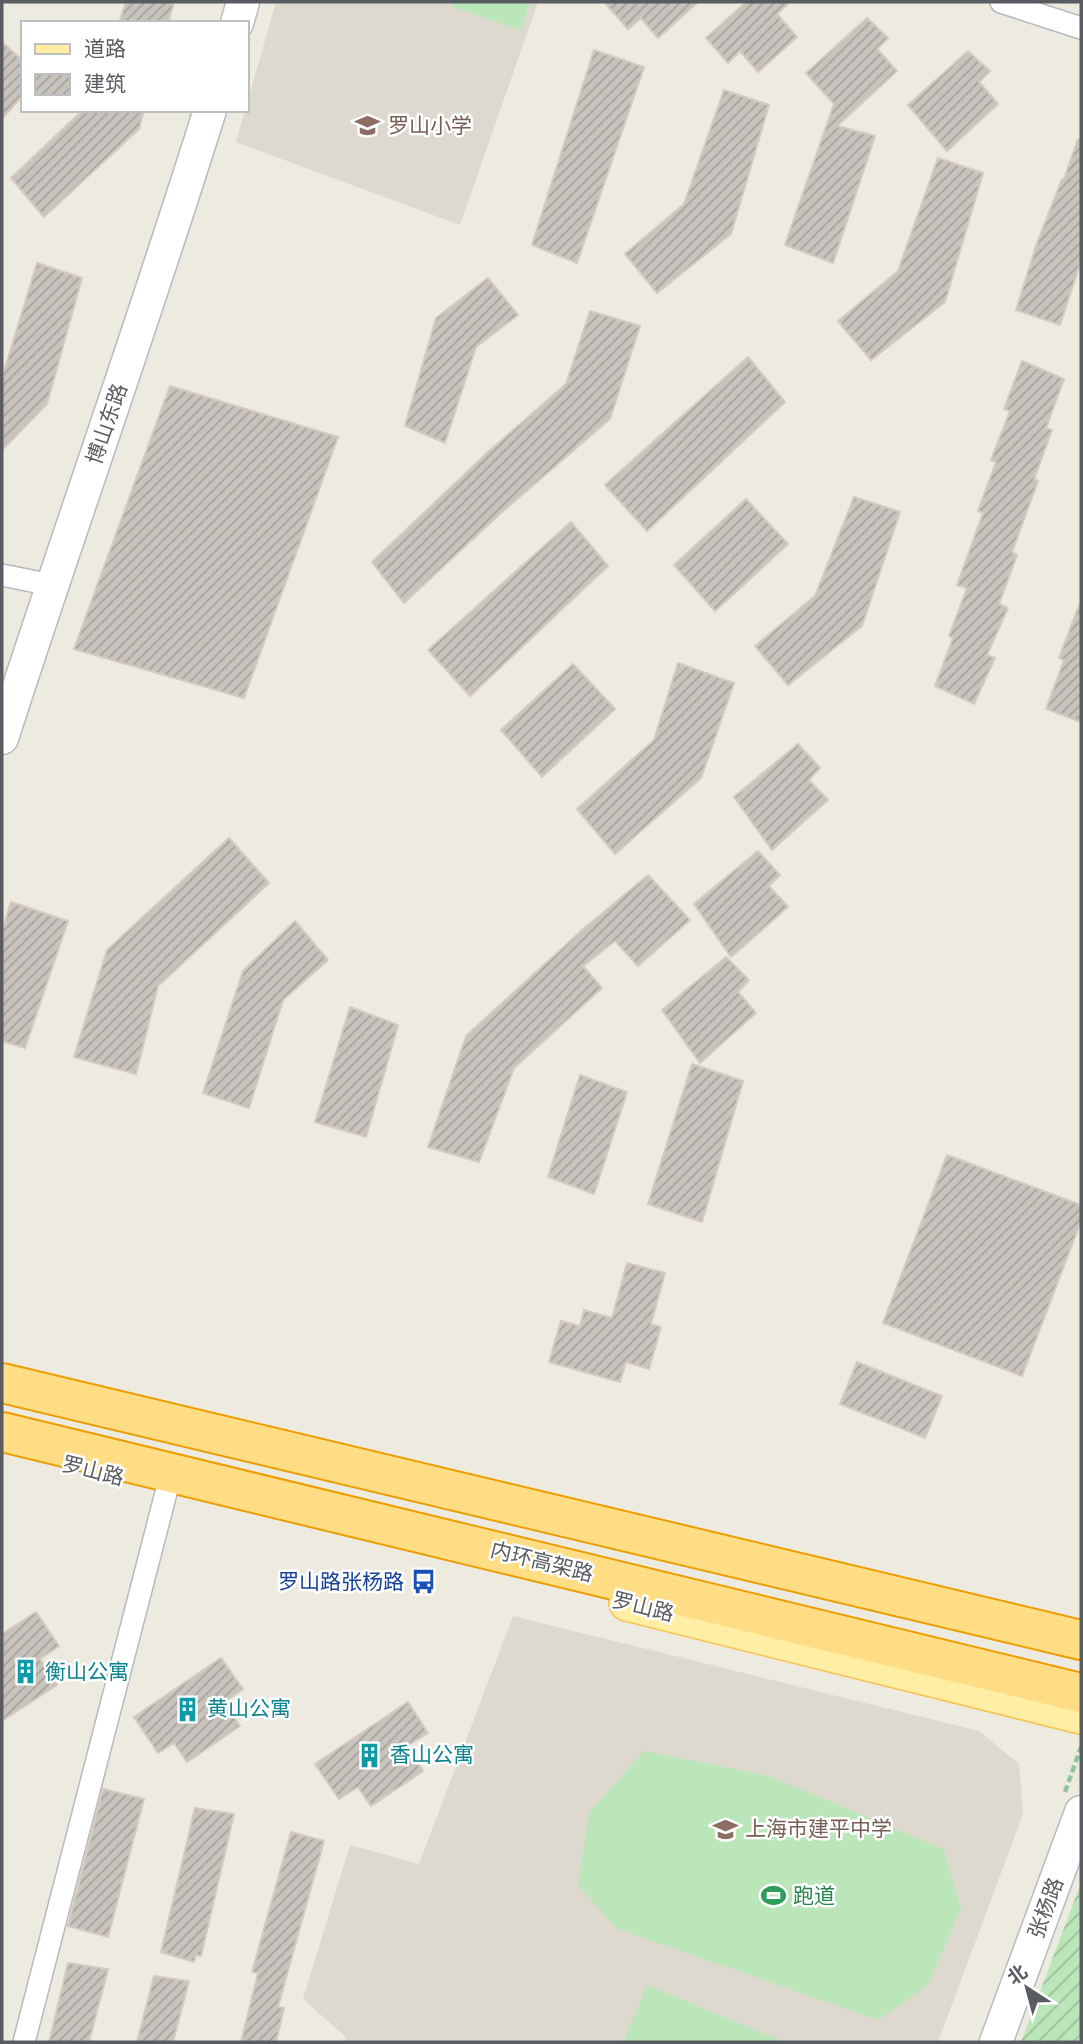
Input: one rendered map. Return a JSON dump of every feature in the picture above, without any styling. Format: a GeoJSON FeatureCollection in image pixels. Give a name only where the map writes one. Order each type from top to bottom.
{"type":"FeatureCollection","features":[{"type":"Feature","properties":{"kind":"highway"},"geometry":{"type":"LineString","coordinates":[[2,1383],[1081,1640]]}},
{"type":"Feature","properties":{"kind":"highway","name":"内环高架路"},"geometry":{"type":"LineString","coordinates":[[2,1432],[1081,1693]]}},
{"type":"Feature","properties":{"kind":"main road"},"geometry":{"type":"LineString","coordinates":[[2,1370],[1081,1628]]}},
{"type":"Feature","properties":{"kind":"main road","name":"罗山路"},"geometry":{"type":"LineString","coordinates":[[2,1448],[1081,1716]]}},
{"type":"Feature","properties":{"kind":"street"},"geometry":{"type":"LineString","coordinates":[[238,21],[243,2]]}},
{"type":"Feature","properties":{"kind":"street"},"geometry":{"type":"LineString","coordinates":[[1001,2],[1081,28]]}},
{"type":"Feature","properties":{"kind":"street","name":"博山东路"},"geometry":{"type":"LineString","coordinates":[[2,738],[51,585],[160,271],[209,112]]}},
{"type":"Feature","properties":{"kind":"street"},"geometry":{"type":"LineString","coordinates":[[2,575],[51,585]]}},
{"type":"Feature","properties":{"kind":"street"},"geometry":{"type":"LineString","coordinates":[[24,2042],[167,1489]]}},
{"type":"Feature","properties":{"kind":"street","name":"张杨路"},"geometry":{"type":"LineString","coordinates":[[996,2042],[1081,1812]]}},
{"type":"Feature","properties":{"kind":"shaded area","name":"罗山小学"},"geometry":{"type":"Polygon","coordinates":[[[276,2],[538,2],[460,225],[236,142],[245,112],[248,112],[248,100],[276,2]]]}},
{"type":"Feature","properties":{"kind":"shaded area","name":"上海市建平中学"},"geometry":{"type":"Polygon","coordinates":[[[513,1616],[979,1731],[1019,1764],[1023,1814],[938,2042],[344,2042],[346,2037],[303,1999],[350,1845],[419,1864],[513,1616]]]}},
{"type":"Feature","properties":{"kind":"green space"},"geometry":{"type":"Polygon","coordinates":[[[452,2],[530,2],[521,30],[450,6],[452,2]]]}},
{"type":"Feature","properties":{"kind":"green space","name":"跑道"},"geometry":{"type":"Polygon","coordinates":[[[644,1751],[769,1776],[943,1849],[961,1908],[927,1986],[878,2020],[616,1928],[578,1885],[589,1813],[644,1751]]]}},
{"type":"Feature","properties":{"kind":"green space"},"geometry":{"type":"Polygon","coordinates":[[[1081,1883],[1081,2042],[1021,2042],[1081,1883]]]}},
{"type":"Feature","properties":{"kind":"green space"},"geometry":{"type":"Polygon","coordinates":[[[647,1985],[784,2042],[623,2042],[647,1985]]]}},
{"type":"Feature","properties":{"kind":"building"},"geometry":{"type":"Polygon","coordinates":[[[126,2],[174,2],[169,21],[120,21],[126,2]]]}},
{"type":"Feature","properties":{"kind":"building"},"geometry":{"type":"Polygon","coordinates":[[[604,2],[698,2],[658,38],[641,18],[628,29],[604,2]]]}},
{"type":"Feature","properties":{"kind":"building"},"geometry":{"type":"Polygon","coordinates":[[[746,2],[790,2],[777,14],[797,37],[758,72],[740,51],[728,63],[706,38],[746,2]]]}},
{"type":"Feature","properties":{"kind":"building"},"geometry":{"type":"Polygon","coordinates":[[[867,18],[888,38],[877,49],[897,71],[837,126],[875,136],[833,263],[785,245],[834,104],[806,73],[867,18]]]}},
{"type":"Feature","properties":{"kind":"building"},"geometry":{"type":"Polygon","coordinates":[[[2,42],[21,59],[21,97],[2,119],[2,42]]]}},
{"type":"Feature","properties":{"kind":"building"},"geometry":{"type":"Polygon","coordinates":[[[594,50],[644,67],[577,263],[532,245],[594,50]]]}},
{"type":"Feature","properties":{"kind":"building"},"geometry":{"type":"Polygon","coordinates":[[[968,51],[990,71],[979,82],[998,104],[947,151],[908,105],[968,51]]]}},
{"type":"Feature","properties":{"kind":"building"},"geometry":{"type":"Polygon","coordinates":[[[724,90],[769,105],[731,234],[657,293],[625,254],[684,204],[724,90]]]}},
{"type":"Feature","properties":{"kind":"building"},"geometry":{"type":"Polygon","coordinates":[[[81,112],[143,112],[139,129],[44,217],[11,178],[81,112]]]}},
{"type":"Feature","properties":{"kind":"building"},"geometry":{"type":"Polygon","coordinates":[[[1078,139],[1081,140],[1081,261],[1060,325],[1016,310],[1036,246],[1078,139]]]}},
{"type":"Feature","properties":{"kind":"building"},"geometry":{"type":"Polygon","coordinates":[[[938,158],[983,173],[945,302],[871,360],[838,321],[898,271],[938,158]]]}},
{"type":"Feature","properties":{"kind":"building"},"geometry":{"type":"Polygon","coordinates":[[[37,263],[82,278],[47,404],[2,450],[2,378],[37,263]]]}},
{"type":"Feature","properties":{"kind":"building"},"geometry":{"type":"Polygon","coordinates":[[[488,278],[518,315],[476,347],[445,443],[405,426],[436,318],[488,278]]]}},
{"type":"Feature","properties":{"kind":"building"},"geometry":{"type":"Polygon","coordinates":[[[590,311],[640,326],[610,419],[501,513],[404,603],[372,562],[489,451],[566,384],[590,311]]]}},
{"type":"Feature","properties":{"kind":"building"},"geometry":{"type":"Polygon","coordinates":[[[748,357],[785,402],[647,531],[605,485],[748,357]]]}},
{"type":"Feature","properties":{"kind":"building"},"geometry":{"type":"Polygon","coordinates":[[[1022,361],[1064,379],[1046,428],[1052,430],[1034,479],[1038,481],[1012,552],[1017,555],[999,604],[1008,608],[987,655],[995,658],[974,704],[935,686],[953,638],[949,636],[967,588],[957,585],[983,513],[978,511],[996,462],[991,460],[1010,411],[1004,409],[1022,361]]]}},
{"type":"Feature","properties":{"kind":"building"},"geometry":{"type":"Polygon","coordinates":[[[170,386],[338,437],[244,698],[74,649],[170,386]]]}},
{"type":"Feature","properties":{"kind":"building"},"geometry":{"type":"Polygon","coordinates":[[[854,497],[900,512],[862,626],[788,685],[755,646],[815,596],[854,497]]]}},
{"type":"Feature","properties":{"kind":"building"},"geometry":{"type":"Polygon","coordinates":[[[746,499],[788,544],[715,611],[674,565],[746,499]]]}},
{"type":"Feature","properties":{"kind":"building"},"geometry":{"type":"Polygon","coordinates":[[[571,522],[608,566],[470,696],[428,650],[571,522]]]}},
{"type":"Feature","properties":{"kind":"building"},"geometry":{"type":"Polygon","coordinates":[[[1080,603],[1081,722],[1046,709],[1064,660],[1059,658],[1080,603]]]}},
{"type":"Feature","properties":{"kind":"building"},"geometry":{"type":"Polygon","coordinates":[[[678,663],[734,683],[701,778],[615,854],[577,809],[654,740],[678,663]]]}},
{"type":"Feature","properties":{"kind":"building"},"geometry":{"type":"Polygon","coordinates":[[[573,664],[615,709],[542,777],[501,730],[573,664]]]}},
{"type":"Feature","properties":{"kind":"building"},"geometry":{"type":"Polygon","coordinates":[[[798,744],[820,768],[809,780],[828,800],[772,850],[734,797],[798,744]]]}},
{"type":"Feature","properties":{"kind":"building"},"geometry":{"type":"Polygon","coordinates":[[[229,838],[269,883],[158,986],[136,1074],[74,1057],[107,950],[229,838]]]}},
{"type":"Feature","properties":{"kind":"building"},"geometry":{"type":"Polygon","coordinates":[[[758,851],[780,875],[769,886],[788,907],[731,957],[694,904],[758,851]]]}},
{"type":"Feature","properties":{"kind":"building"},"geometry":{"type":"Polygon","coordinates":[[[648,875],[690,920],[638,966],[615,941],[583,966],[602,988],[514,1068],[479,1162],[428,1147],[466,1036],[581,931],[648,875]]]}},
{"type":"Feature","properties":{"kind":"building"},"geometry":{"type":"Polygon","coordinates":[[[11,902],[68,921],[25,1048],[2,1041],[2,932],[11,902]]]}},
{"type":"Feature","properties":{"kind":"building"},"geometry":{"type":"Polygon","coordinates":[[[295,921],[328,960],[283,1000],[249,1108],[203,1093],[243,971],[295,921]]]}},
{"type":"Feature","properties":{"kind":"building"},"geometry":{"type":"Polygon","coordinates":[[[726,957],[749,980],[738,992],[756,1013],[700,1063],[662,1010],[726,957]]]}},
{"type":"Feature","properties":{"kind":"building"},"geometry":{"type":"Polygon","coordinates":[[[350,1007],[398,1025],[366,1137],[315,1122],[350,1007]]]}},
{"type":"Feature","properties":{"kind":"building"},"geometry":{"type":"Polygon","coordinates":[[[692,1064],[743,1081],[702,1222],[648,1204],[692,1064]]]}},
{"type":"Feature","properties":{"kind":"building"},"geometry":{"type":"Polygon","coordinates":[[[580,1075],[627,1092],[594,1194],[548,1177],[580,1075]]]}},
{"type":"Feature","properties":{"kind":"building"},"geometry":{"type":"Polygon","coordinates":[[[947,1155],[1081,1205],[1081,1221],[1022,1376],[883,1323],[947,1155]]]}},
{"type":"Feature","properties":{"kind":"building"},"geometry":{"type":"Polygon","coordinates":[[[627,1263],[665,1273],[651,1324],[661,1327],[649,1369],[626,1362],[620,1382],[549,1362],[561,1321],[580,1326],[584,1310],[612,1318],[627,1263]]]}},
{"type":"Feature","properties":{"kind":"building"},"geometry":{"type":"Polygon","coordinates":[[[857,1362],[942,1396],[925,1438],[840,1404],[857,1362]]]}},
{"type":"Feature","properties":{"kind":"building","name":"衡山公寓"},"geometry":{"type":"Polygon","coordinates":[[[36,1612],[59,1646],[40,1659],[57,1685],[2,1721],[2,1634],[36,1612]]]}},
{"type":"Feature","properties":{"kind":"building","name":"黄山公寓"},"geometry":{"type":"Polygon","coordinates":[[[221,1658],[243,1689],[224,1702],[240,1726],[187,1762],[174,1743],[158,1753],[134,1717],[221,1658]]]}},
{"type":"Feature","properties":{"kind":"building","name":"香山公寓"},"geometry":{"type":"Polygon","coordinates":[[[408,1702],[428,1733],[407,1746],[423,1771],[371,1806],[358,1787],[339,1799],[315,1764],[408,1702]]]}},
{"type":"Feature","properties":{"kind":"building"},"geometry":{"type":"Polygon","coordinates":[[[103,1789],[144,1799],[108,1937],[68,1926],[103,1789]]]}},
{"type":"Feature","properties":{"kind":"building"},"geometry":{"type":"Polygon","coordinates":[[[195,1808],[234,1814],[201,1956],[196,1955],[194,1962],[161,1952],[195,1808]]]}},
{"type":"Feature","properties":{"kind":"building"},"geometry":{"type":"Polygon","coordinates":[[[291,1832],[324,1841],[278,2007],[284,2008],[276,2042],[241,2042],[258,1973],[252,1972],[291,1832]]]}},
{"type":"Feature","properties":{"kind":"building"},"geometry":{"type":"Polygon","coordinates":[[[68,1963],[108,1969],[89,2042],[49,2042],[68,1963]]]}},
{"type":"Feature","properties":{"kind":"building"},"geometry":{"type":"Polygon","coordinates":[[[154,1976],[189,1981],[173,2042],[137,2042],[154,1976]]]}},
{"type":"Feature","properties":{"kind":"place","name":"罗山小学"},"geometry":{"type":"Point","coordinates":[368,126]}},
{"type":"Feature","properties":{"kind":"place","name":"罗山路张杨路"},"geometry":{"type":"Point","coordinates":[424,1582]}},
{"type":"Feature","properties":{"kind":"place","name":"衡山公寓"},"geometry":{"type":"Point","coordinates":[25,1672]}},
{"type":"Feature","properties":{"kind":"place","name":"黄山公寓"},"geometry":{"type":"Point","coordinates":[187,1709]}},
{"type":"Feature","properties":{"kind":"place","name":"香山公寓"},"geometry":{"type":"Point","coordinates":[370,1755]}},
{"type":"Feature","properties":{"kind":"place","name":"上海市建平中学"},"geometry":{"type":"Point","coordinates":[725,1829]}},
{"type":"Feature","properties":{"kind":"place","name":"跑道"},"geometry":{"type":"Point","coordinates":[773,1896]}}]}
